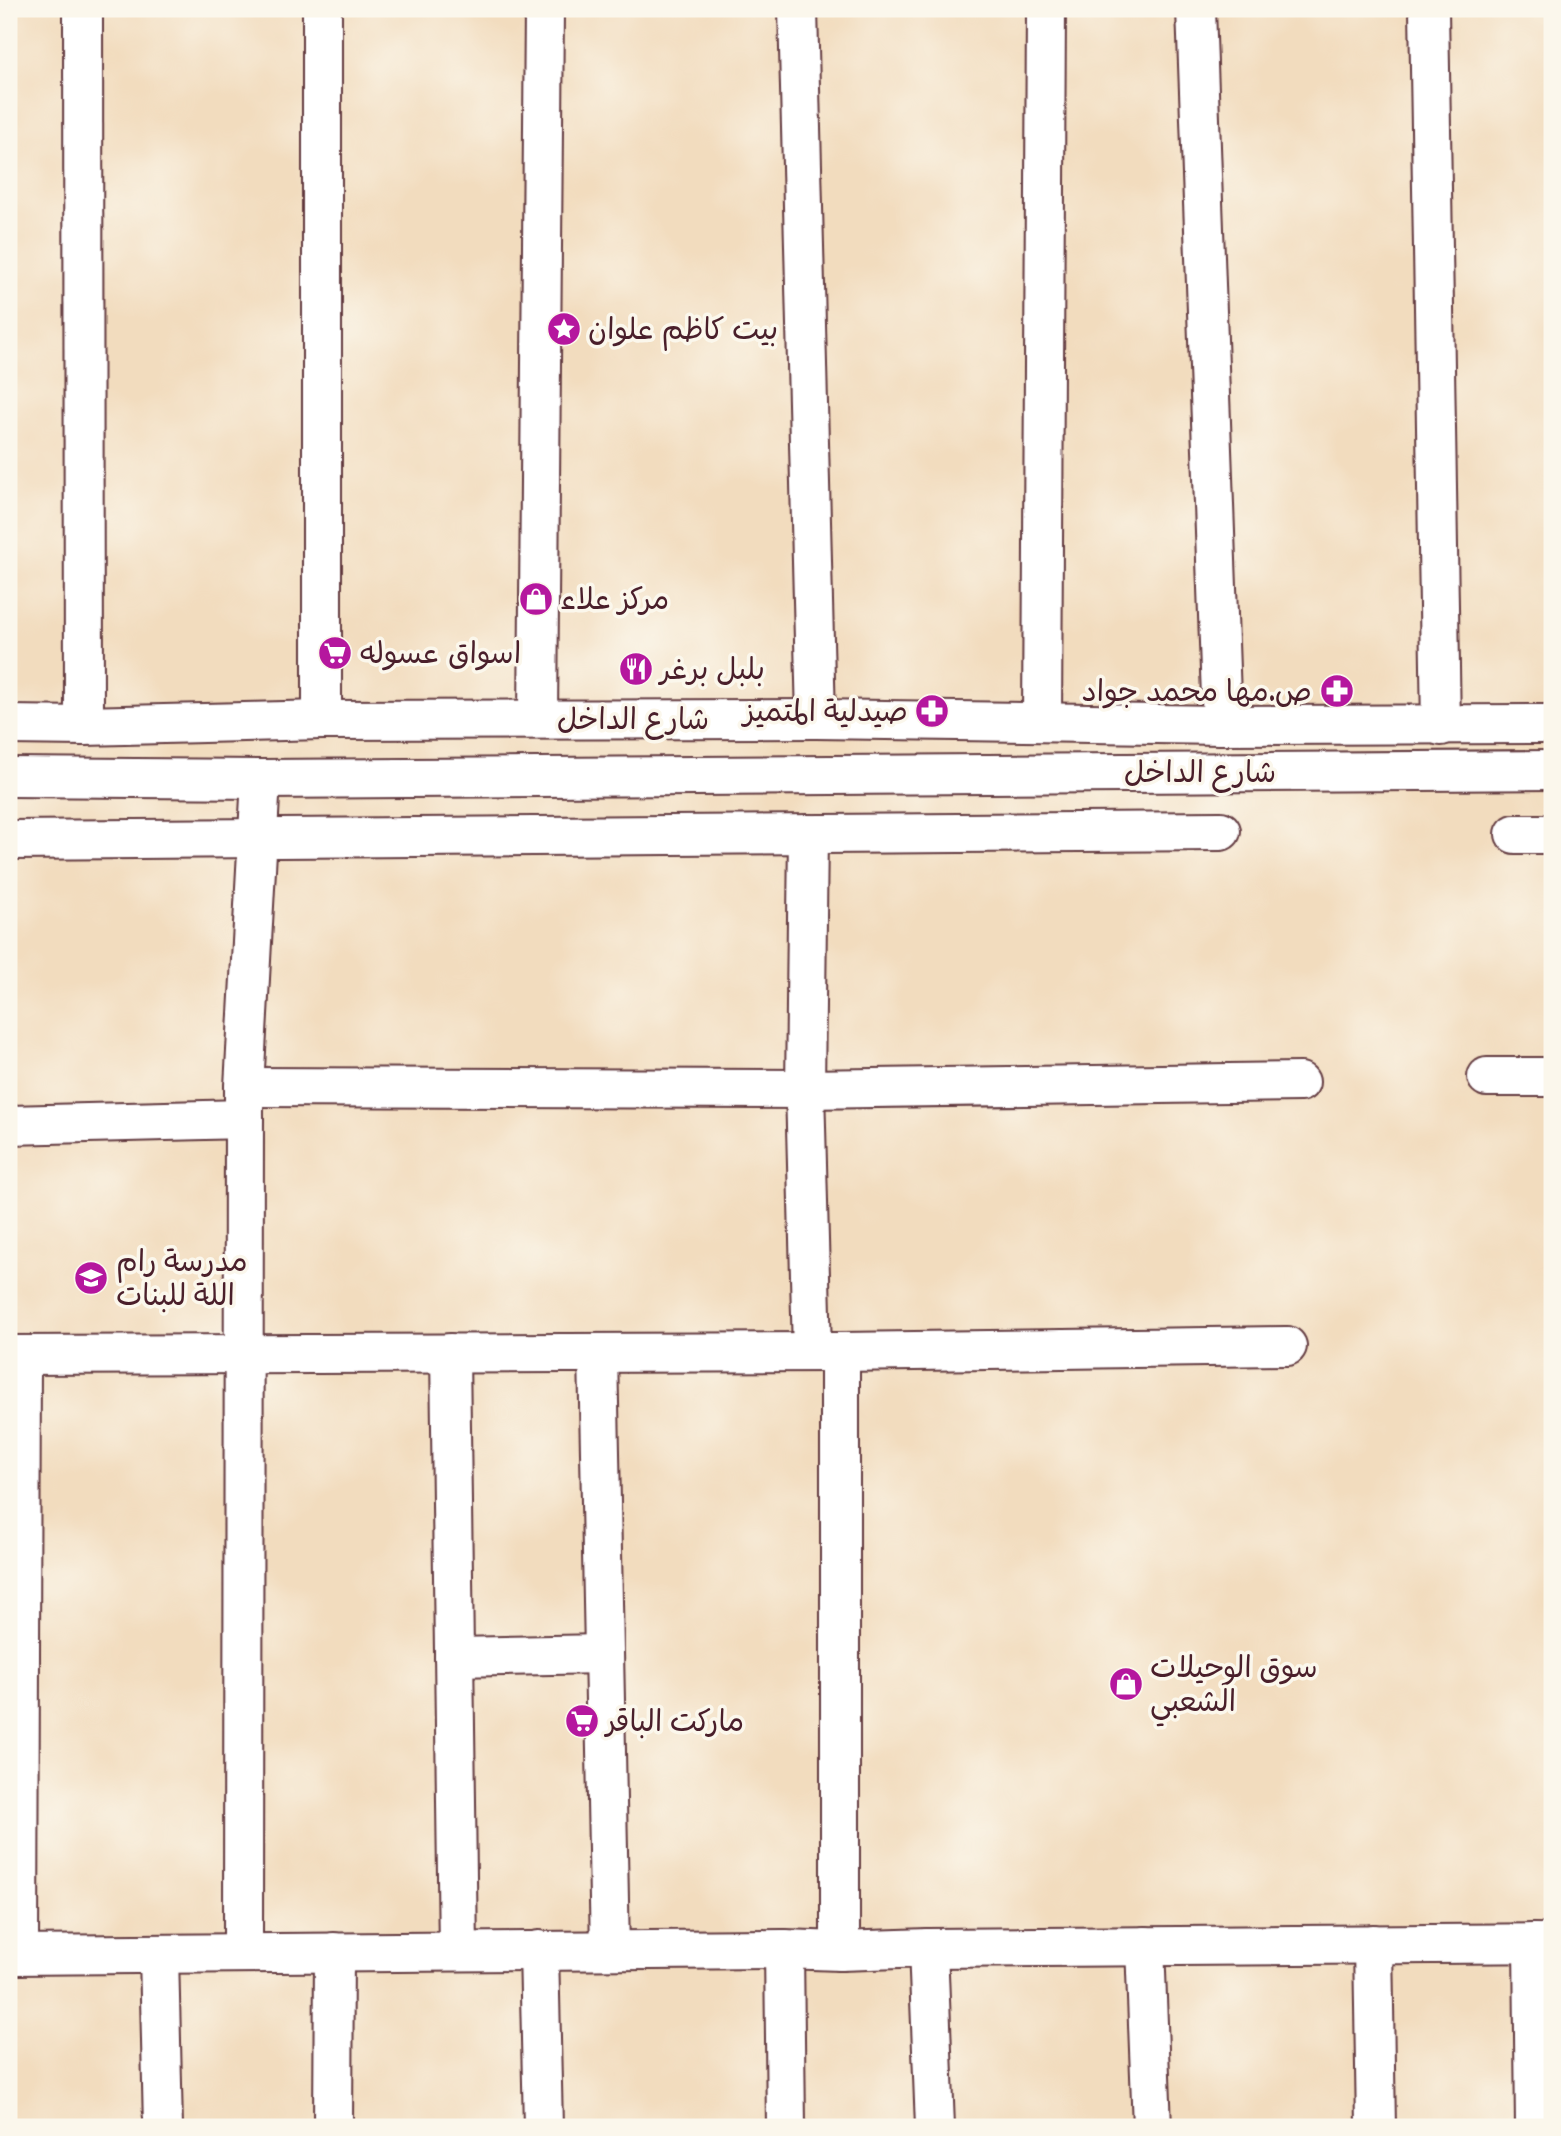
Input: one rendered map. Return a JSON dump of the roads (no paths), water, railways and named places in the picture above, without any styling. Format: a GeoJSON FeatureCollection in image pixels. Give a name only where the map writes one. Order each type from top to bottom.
{"type":"FeatureCollection","features":[{"type":"Feature","properties":{"kind":"street"},"geometry":{"type":"LineString","coordinates":[[83,9],[84,726]]}},
{"type":"Feature","properties":{"kind":"street"},"geometry":{"type":"LineString","coordinates":[[322,9],[322,720]]}},
{"type":"Feature","properties":{"kind":"street"},"geometry":{"type":"LineString","coordinates":[[538,719],[544,9]]}},
{"type":"Feature","properties":{"kind":"street"},"geometry":{"type":"LineString","coordinates":[[798,9],[816,719]]}},
{"type":"Feature","properties":{"kind":"street"},"geometry":{"type":"LineString","coordinates":[[1042,722],[1046,9]]}},
{"type":"Feature","properties":{"kind":"street"},"geometry":{"type":"LineString","coordinates":[[1196,9],[1222,725]]}},
{"type":"Feature","properties":{"kind":"street"},"geometry":{"type":"LineString","coordinates":[[1429,9],[1441,726]]}},
{"type":"Feature","properties":{"kind":"street","name":"شارع الداخل"},"geometry":{"type":"LineString","coordinates":[[9,725],[538,719],[816,719],[1222,725],[1552,724]]}},
{"type":"Feature","properties":{"kind":"street","name":"شارع الداخل"},"geometry":{"type":"LineString","coordinates":[[9,777],[261,779],[1552,770]]}},
{"type":"Feature","properties":{"kind":"street"},"geometry":{"type":"LineString","coordinates":[[243,1953],[244,1103],[261,779]]}},
{"type":"Feature","properties":{"kind":"street"},"geometry":{"type":"LineString","coordinates":[[9,840],[1221,831]]}},
{"type":"Feature","properties":{"kind":"street"},"geometry":{"type":"LineString","coordinates":[[808,834],[805,1089],[826,1352],[839,1951]]}},
{"type":"Feature","properties":{"kind":"street"},"geometry":{"type":"LineString","coordinates":[[1487,1077],[1552,1077]]}},
{"type":"Feature","properties":{"kind":"street"},"geometry":{"type":"LineString","coordinates":[[9,1125],[244,1103],[805,1089],[1300,1082]]}},
{"type":"Feature","properties":{"kind":"street"},"geometry":{"type":"LineString","coordinates":[[1287,1346],[826,1352],[15,1355],[14,1955],[539,1950],[839,1951],[1543,1943],[1535,2127]]}},
{"type":"Feature","properties":{"kind":"street"},"geometry":{"type":"LineString","coordinates":[[450,1353],[457,1951]]}},
{"type":"Feature","properties":{"kind":"street"},"geometry":{"type":"LineString","coordinates":[[598,1353],[610,1950]]}},
{"type":"Feature","properties":{"kind":"street"},"geometry":{"type":"LineString","coordinates":[[454,1657],[604,1654]]}},
{"type":"Feature","properties":{"kind":"street"},"geometry":{"type":"LineString","coordinates":[[1373,1944],[1376,2127]]}},
{"type":"Feature","properties":{"kind":"street"},"geometry":{"type":"LineString","coordinates":[[1144,1946],[1152,2127]]}},
{"type":"Feature","properties":{"kind":"street"},"geometry":{"type":"LineString","coordinates":[[928,1948],[935,2127]]}},
{"type":"Feature","properties":{"kind":"street"},"geometry":{"type":"LineString","coordinates":[[784,1949],[786,2127]]}},
{"type":"Feature","properties":{"kind":"street"},"geometry":{"type":"LineString","coordinates":[[539,1950],[543,2127]]}},
{"type":"Feature","properties":{"kind":"street"},"geometry":{"type":"LineString","coordinates":[[333,2127],[334,1952]]}},
{"type":"Feature","properties":{"kind":"street"},"geometry":{"type":"LineString","coordinates":[[159,1954],[163,2127]]}},
{"type":"Feature","properties":{"kind":"place","name":"بيت كاظم علوان"},"geometry":{"type":"Point","coordinates":[564,329]}},
{"type":"Feature","properties":{"kind":"place","name":"مركز علاء"},"geometry":{"type":"Point","coordinates":[536,599]}},
{"type":"Feature","properties":{"kind":"place","name":"اسواق عسوله"},"geometry":{"type":"Point","coordinates":[335,653]}},
{"type":"Feature","properties":{"kind":"place","name":"بلبل برغر"},"geometry":{"type":"Point","coordinates":[636,669]}},
{"type":"Feature","properties":{"kind":"place","name":"ص.مها محمد جواد"},"geometry":{"type":"Point","coordinates":[1337,691]}},
{"type":"Feature","properties":{"kind":"place","name":"صيدلية المتميز"},"geometry":{"type":"Point","coordinates":[932,711]}},
{"type":"Feature","properties":{"kind":"place","name":"مدرسة رام اللة للبنات"},"geometry":{"type":"Point","coordinates":[91,1278]}},
{"type":"Feature","properties":{"kind":"place","name":"سوق الوحيلات الشعبي"},"geometry":{"type":"Point","coordinates":[1126,1684]}},
{"type":"Feature","properties":{"kind":"place","name":"ماركت الباقر"},"geometry":{"type":"Point","coordinates":[582,1721]}}]}
